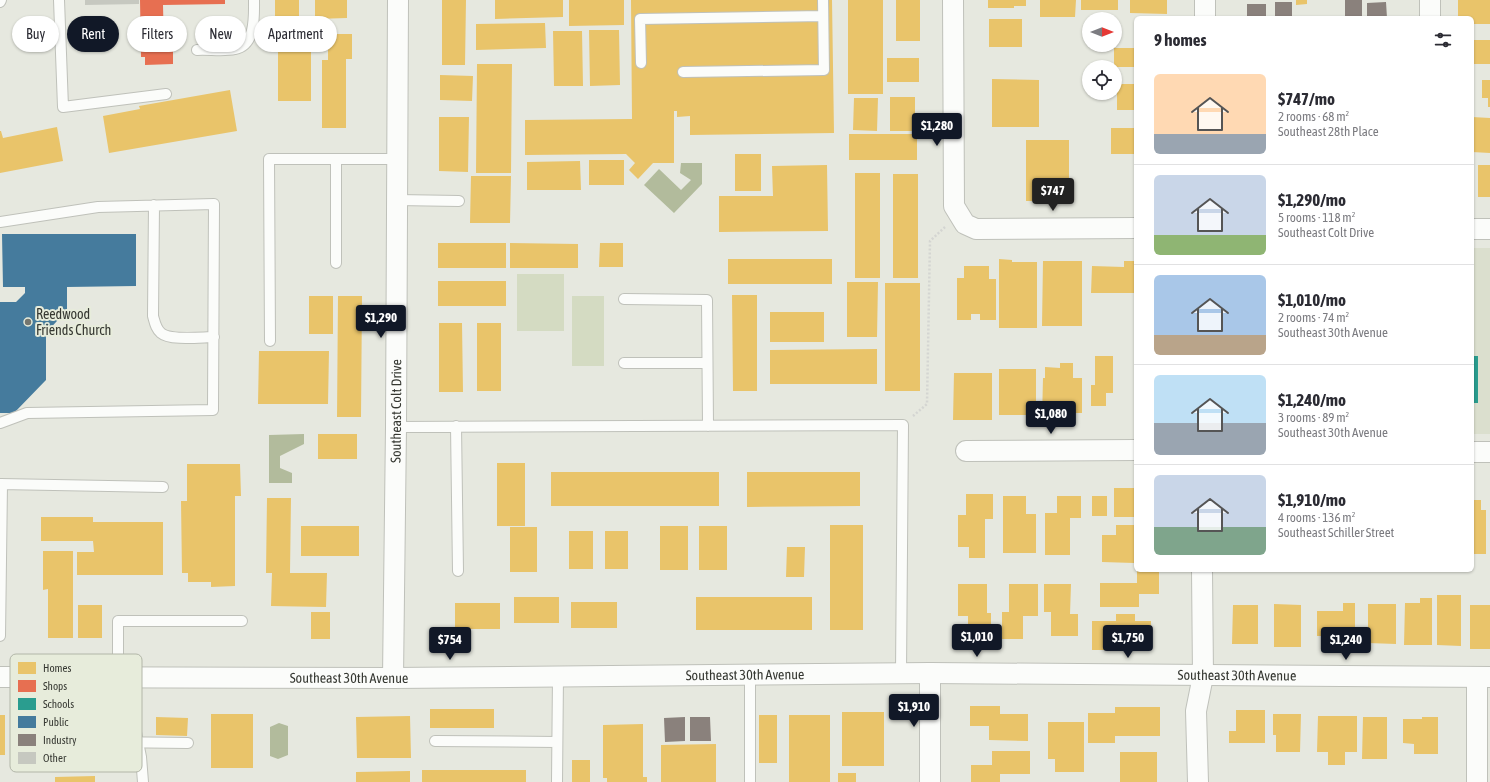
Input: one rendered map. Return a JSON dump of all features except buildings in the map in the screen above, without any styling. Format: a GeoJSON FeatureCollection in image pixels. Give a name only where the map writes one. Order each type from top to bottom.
{"type":"FeatureCollection","features":[{"type":"Feature","properties":{"kind":"street","name":"Southeast Colt Drive"},"geometry":{"type":"LineString","coordinates":[[393,678],[398,0]]}},
{"type":"Feature","properties":{"kind":"street"},"geometry":{"type":"LineString","coordinates":[[953,0],[954,206],[962,219],[976,229],[1134,228]]}},
{"type":"Feature","properties":{"kind":"street"},"geometry":{"type":"LineString","coordinates":[[1205,0],[1205,16]]}},
{"type":"Feature","properties":{"kind":"street"},"geometry":{"type":"LineString","coordinates":[[1430,0],[1430,16]]}},
{"type":"Feature","properties":{"kind":"street"},"geometry":{"type":"LineString","coordinates":[[1474,228],[1490,229]]}},
{"type":"Feature","properties":{"kind":"street"},"geometry":{"type":"LineString","coordinates":[[966,451],[1134,450]]}},
{"type":"Feature","properties":{"kind":"street"},"geometry":{"type":"LineString","coordinates":[[1474,452],[1490,452]]}},
{"type":"Feature","properties":{"kind":"street"},"geometry":{"type":"LineString","coordinates":[[1198,782],[1196,711],[1203,676],[1202,572]]}},
{"type":"Feature","properties":{"kind":"street"},"geometry":{"type":"LineString","coordinates":[[930,673],[930,782]]}},
{"type":"Feature","properties":{"kind":"street","name":"Southeast 30th Avenue"},"geometry":{"type":"LineString","coordinates":[[142,677],[393,678],[930,673],[1483,677]]}},
{"type":"Feature","properties":{"kind":"street"},"geometry":{"type":"LineString","coordinates":[[1477,782],[1483,677]]}},
{"type":"Feature","properties":{"kind":"lane"},"geometry":{"type":"LineString","coordinates":[[59,0],[64,107],[166,94]]}},
{"type":"Feature","properties":{"kind":"lane"},"geometry":{"type":"LineString","coordinates":[[246,42],[252,34],[254,0]]}},
{"type":"Feature","properties":{"kind":"lane"},"geometry":{"type":"LineString","coordinates":[[683,72],[824,70],[823,0]]}},
{"type":"Feature","properties":{"kind":"lane"},"geometry":{"type":"LineString","coordinates":[[641,62],[640,19],[824,16]]}},
{"type":"Feature","properties":{"kind":"lane"},"geometry":{"type":"LineString","coordinates":[[270,341],[269,159],[397,159]]}},
{"type":"Feature","properties":{"kind":"lane"},"geometry":{"type":"LineString","coordinates":[[336,159],[336,263]]}},
{"type":"Feature","properties":{"kind":"lane"},"geometry":{"type":"LineString","coordinates":[[397,200],[459,201]]}},
{"type":"Feature","properties":{"kind":"lane"},"geometry":{"type":"LineString","coordinates":[[0,222],[98,207],[214,204],[213,410],[27,413],[0,423]]}},
{"type":"Feature","properties":{"kind":"lane"},"geometry":{"type":"LineString","coordinates":[[154,205],[153,316],[156,326],[161,334],[169,337],[214,337]]}},
{"type":"Feature","properties":{"kind":"lane"},"geometry":{"type":"LineString","coordinates":[[624,300],[707,300],[708,426]]}},
{"type":"Feature","properties":{"kind":"lane"},"geometry":{"type":"LineString","coordinates":[[624,363],[707,363]]}},
{"type":"Feature","properties":{"kind":"lane"},"geometry":{"type":"LineString","coordinates":[[396,426],[903,425],[901,674]]}},
{"type":"Feature","properties":{"kind":"lane"},"geometry":{"type":"LineString","coordinates":[[456,426],[458,571]]}},
{"type":"Feature","properties":{"kind":"lane"},"geometry":{"type":"LineString","coordinates":[[0,636],[1,484],[164,486]]}},
{"type":"Feature","properties":{"kind":"lane"},"geometry":{"type":"LineString","coordinates":[[123,654],[118,621],[242,621]]}},
{"type":"Feature","properties":{"kind":"lane"},"geometry":{"type":"LineString","coordinates":[[750,675],[750,782]]}},
{"type":"Feature","properties":{"kind":"lane"},"geometry":{"type":"LineString","coordinates":[[557,782],[558,676]]}},
{"type":"Feature","properties":{"kind":"lane"},"geometry":{"type":"LineString","coordinates":[[435,741],[557,742]]}},
{"type":"Feature","properties":{"kind":"lane"},"geometry":{"type":"LineString","coordinates":[[142,743],[188,743]]}},
{"type":"Feature","properties":{"kind":"lane"},"geometry":{"type":"LineString","coordinates":[[142,772],[143,782]]}},
{"type":"Feature","properties":{"kind":"path"},"geometry":{"type":"LineString","coordinates":[[903,425],[927,404],[930,241],[962,219]]}},
{"type":"Feature","properties":{"kind":"shaded area"},"geometry":{"type":"Polygon","coordinates":[[[681,163],[702,163],[702,184],[674,213],[644,185],[659,169],[681,190],[691,180],[680,173],[681,163]]]}},
{"type":"Feature","properties":{"kind":"shaded area"},"geometry":{"type":"Polygon","coordinates":[[[1474,248],[1490,248],[1490,434],[1474,434],[1474,248]]]}},
{"type":"Feature","properties":{"kind":"shaded area"},"geometry":{"type":"Polygon","coordinates":[[[517,274],[564,274],[564,331],[517,331],[517,274]]]}},
{"type":"Feature","properties":{"kind":"shaded area"},"geometry":{"type":"Polygon","coordinates":[[[572,296],[604,296],[604,366],[572,366],[572,296]]]}},
{"type":"Feature","properties":{"kind":"shaded area"},"geometry":{"type":"Polygon","coordinates":[[[304,434],[304,444],[280,456],[280,468],[292,473],[292,483],[269,483],[269,435],[304,434]]]}},
{"type":"Feature","properties":{"kind":"shaded area"},"geometry":{"type":"Polygon","coordinates":[[[279,723],[288,726],[288,755],[278,759],[270,756],[270,727],[279,723]]]}},
{"type":"Feature","properties":{"kind":"place","name":"Reedwood Friends Church"},"geometry":{"type":"Point","coordinates":[28,322]}}]}
